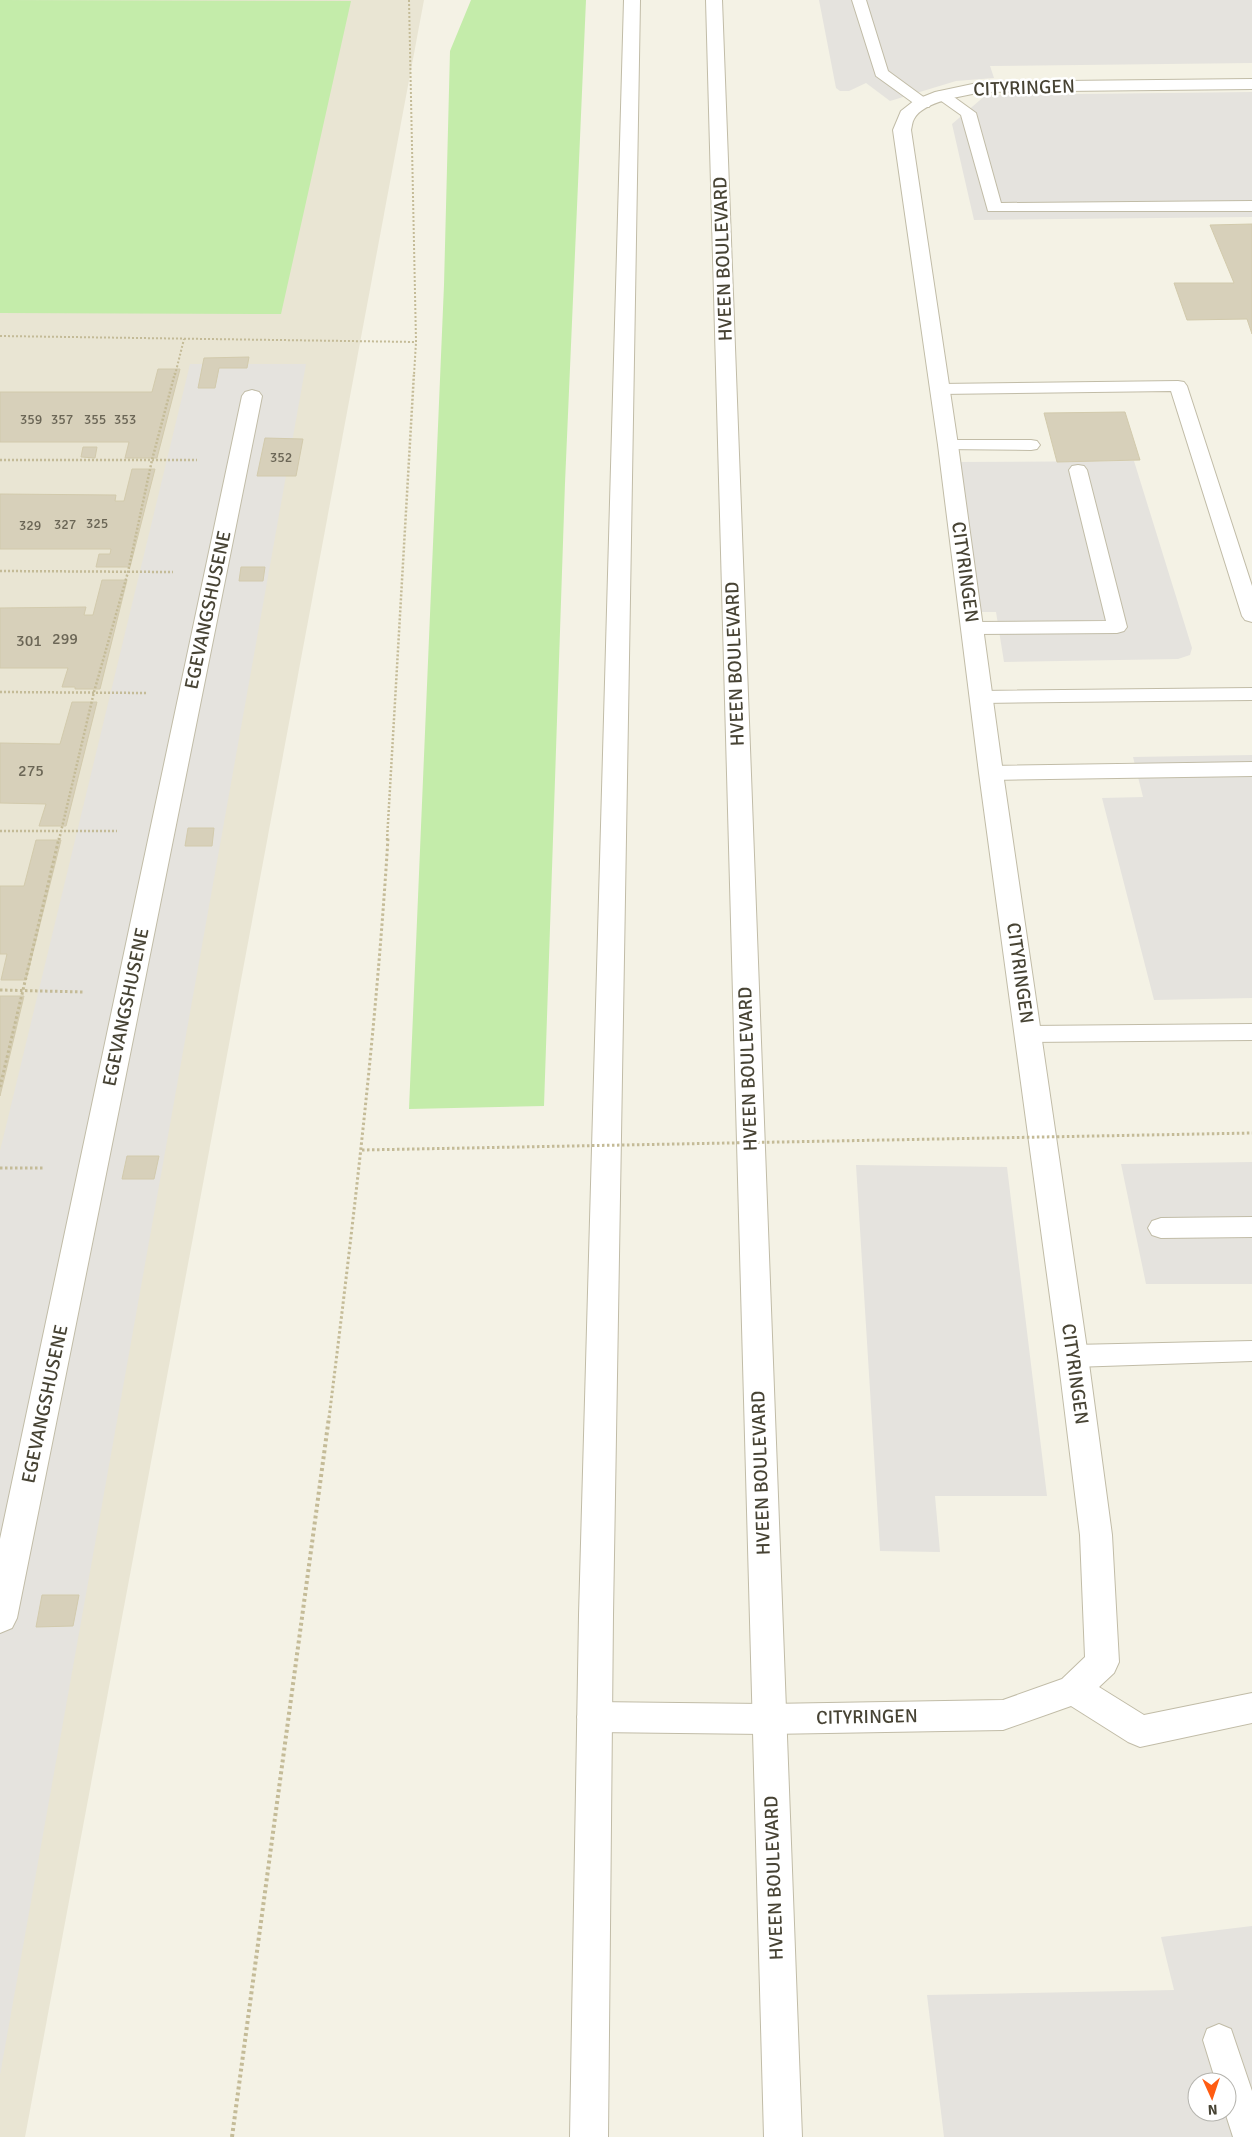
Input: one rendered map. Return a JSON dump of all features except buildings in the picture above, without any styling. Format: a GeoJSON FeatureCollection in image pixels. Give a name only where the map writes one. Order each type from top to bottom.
{"type":"FeatureCollection","features":[{"type":"Feature","properties":{"kind":"street"},"geometry":{"type":"LineString","coordinates":[[590,2137],[594,1717],[632,0]]}},
{"type":"Feature","properties":{"kind":"street","name":"HVEEN BOULEVARD"},"geometry":{"type":"LineString","coordinates":[[714,0],[783,2137]]}},
{"type":"Feature","properties":{"kind":"street","name":"CITYRINGEN"},"geometry":{"type":"LineString","coordinates":[[594,1717],[769,1719],[1003,1715],[1074,1690],[1102,1662],[1096,1535],[1073,1356],[991,773],[948,446],[902,130],[906,115],[933,99],[982,87],[1252,84]]}},
{"type":"Feature","properties":{"kind":"street","name":"EGEVANGSHUSENE"},"geometry":{"type":"LineString","coordinates":[[0,1618],[252,396]]}},
{"type":"Feature","properties":{"kind":"street"},"geometry":{"type":"LineString","coordinates":[[1074,1690],[1140,1731],[1252,1708]]}},
{"type":"Feature","properties":{"kind":"lane"},"geometry":{"type":"LineString","coordinates":[[859,0],[882,73],[933,99],[968,114],[994,208],[1252,206]]}},
{"type":"Feature","properties":{"kind":"lane"},"geometry":{"type":"LineString","coordinates":[[940,389],[1178,386],[1252,616]]}},
{"type":"Feature","properties":{"kind":"lane"},"geometry":{"type":"LineString","coordinates":[[948,446],[1031,445]]}},
{"type":"Feature","properties":{"kind":"lane"},"geometry":{"type":"LineString","coordinates":[[973,628],[1117,627],[1078,470]]}},
{"type":"Feature","properties":{"kind":"lane"},"geometry":{"type":"LineString","coordinates":[[982,697],[1252,694]]}},
{"type":"Feature","properties":{"kind":"lane"},"geometry":{"type":"LineString","coordinates":[[991,773],[1252,769]]}},
{"type":"Feature","properties":{"kind":"lane"},"geometry":{"type":"LineString","coordinates":[[1029,1034],[1252,1032]]}},
{"type":"Feature","properties":{"kind":"lane"},"geometry":{"type":"LineString","coordinates":[[1161,1228],[1252,1226]]}},
{"type":"Feature","properties":{"kind":"lane"},"geometry":{"type":"LineString","coordinates":[[1073,1356],[1252,1351]]}},
{"type":"Feature","properties":{"kind":"lane"},"geometry":{"type":"LineString","coordinates":[[1219,2040],[1250,2137]]}},
{"type":"Feature","properties":{"kind":"path"},"geometry":{"type":"LineString","coordinates":[[232,2137],[319,1503],[362,1150],[383,917],[416,342],[409,0]]}},
{"type":"Feature","properties":{"kind":"path"},"geometry":{"type":"LineString","coordinates":[[0,336],[416,342]]}},
{"type":"Feature","properties":{"kind":"path"},"geometry":{"type":"LineString","coordinates":[[0,1087],[94,692],[128,572],[152,460],[184,339]]}},
{"type":"Feature","properties":{"kind":"path"},"geometry":{"type":"LineString","coordinates":[[0,460],[239,460]]}},
{"type":"Feature","properties":{"kind":"path"},"geometry":{"type":"LineString","coordinates":[[0,571],[216,572]]}},
{"type":"Feature","properties":{"kind":"path"},"geometry":{"type":"LineString","coordinates":[[0,692],[191,693]]}},
{"type":"Feature","properties":{"kind":"path"},"geometry":{"type":"LineString","coordinates":[[0,831],[162,831]]}},
{"type":"Feature","properties":{"kind":"path"},"geometry":{"type":"LineString","coordinates":[[0,990],[129,992]]}},
{"type":"Feature","properties":{"kind":"path"},"geometry":{"type":"LineString","coordinates":[[362,1150],[1252,1133]]}},
{"type":"Feature","properties":{"kind":"shaded area"},"geometry":{"type":"Polygon","coordinates":[[[0,0],[424,0],[25,2137],[0,2137],[0,0]]]}},
{"type":"Feature","properties":{"kind":"shaded area"},"geometry":{"type":"Polygon","coordinates":[[[819,0],[1252,0],[1252,63],[990,66],[994,78],[956,81],[890,101],[866,83],[849,91],[840,91],[836,88],[819,0]]]}},
{"type":"Feature","properties":{"kind":"shaded area"},"geometry":{"type":"Polygon","coordinates":[[[1252,92],[1252,217],[974,220],[952,124],[986,95],[1252,92]]]}},
{"type":"Feature","properties":{"kind":"shaded area"},"geometry":{"type":"Polygon","coordinates":[[[190,364],[306,364],[0,2075],[0,1151],[190,364]]]}},
{"type":"Feature","properties":{"kind":"shaded area"},"geometry":{"type":"Polygon","coordinates":[[[1134,461],[1192,648],[1190,655],[1178,659],[1004,662],[996,612],[970,612],[950,462],[1134,461]]]}},
{"type":"Feature","properties":{"kind":"shaded area"},"geometry":{"type":"Polygon","coordinates":[[[1252,755],[1252,998],[1154,1000],[1102,798],[1143,797],[1133,757],[1252,755]]]}},
{"type":"Feature","properties":{"kind":"shaded area"},"geometry":{"type":"Polygon","coordinates":[[[1252,1162],[1252,1284],[1146,1284],[1121,1164],[1252,1162]]]}},
{"type":"Feature","properties":{"kind":"shaded area"},"geometry":{"type":"Polygon","coordinates":[[[856,1165],[1007,1167],[1047,1496],[935,1496],[940,1552],[880,1551],[856,1165]]]}},
{"type":"Feature","properties":{"kind":"shaded area"},"geometry":{"type":"Polygon","coordinates":[[[1252,1926],[1252,2137],[944,2137],[927,1995],[1174,1990],[1161,1937],[1252,1926]]]}},
{"type":"Feature","properties":{"kind":"green space"},"geometry":{"type":"Polygon","coordinates":[[[0,0],[351,1],[281,314],[0,313],[0,0]]]}},
{"type":"Feature","properties":{"kind":"green space"},"geometry":{"type":"Polygon","coordinates":[[[471,0],[586,0],[565,483],[544,1106],[409,1109],[444,285],[450,51],[471,0]]]}}]}
